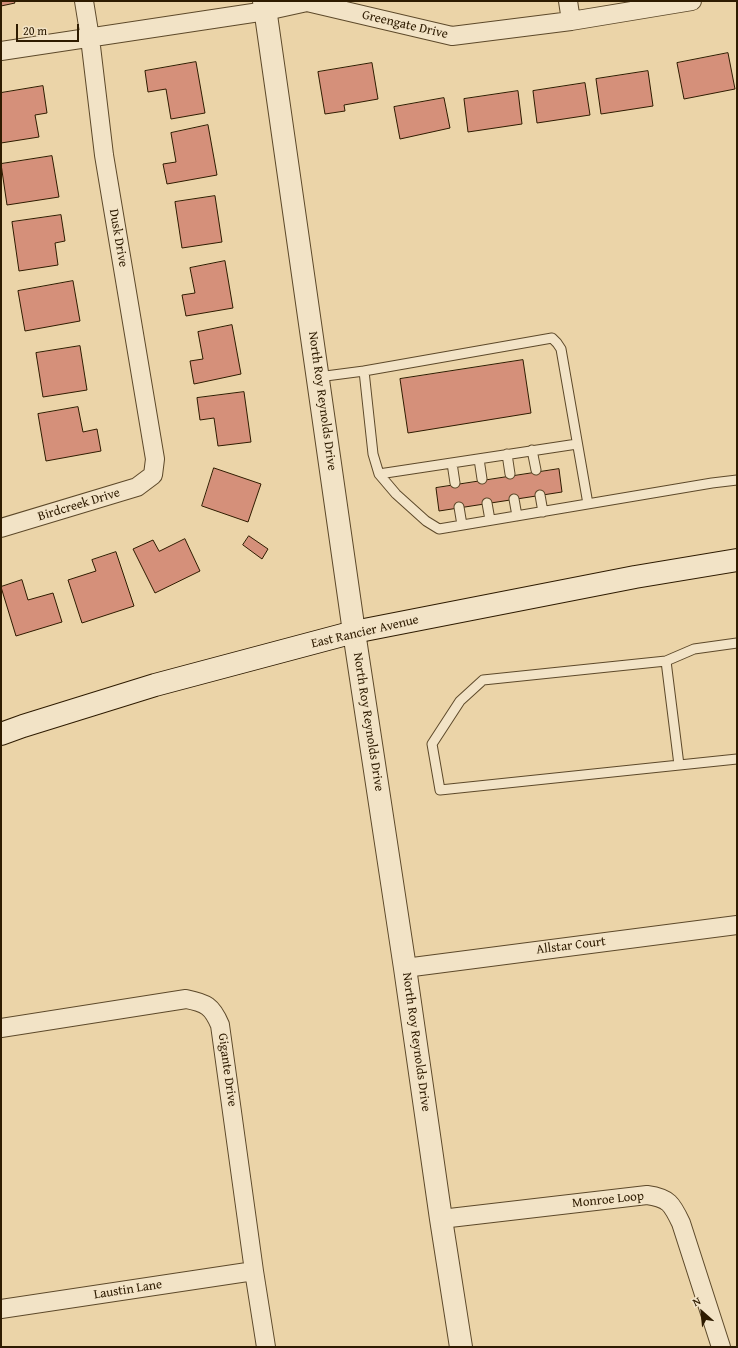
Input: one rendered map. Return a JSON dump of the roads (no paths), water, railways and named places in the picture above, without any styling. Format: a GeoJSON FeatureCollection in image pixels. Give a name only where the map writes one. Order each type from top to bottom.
{"type":"FeatureCollection","features":[{"type":"Feature","properties":{"kind":"street","name":"Dusk Drive"},"geometry":{"type":"LineString","coordinates":[[84,1],[104,155],[155,459],[153,475]]}},
{"type":"Feature","properties":{"kind":"street"},"geometry":{"type":"LineString","coordinates":[[568,1],[571,21]]}},
{"type":"Feature","properties":{"kind":"street","name":"Greengate Drive"},"geometry":{"type":"LineString","coordinates":[[1,51],[90,38],[265,6],[307,2],[452,36],[571,21],[692,1]]}},
{"type":"Feature","properties":{"kind":"street","name":"North Roy Reynolds Drive"},"geometry":{"type":"LineString","coordinates":[[265,6],[354,632],[460,1347]]}},
{"type":"Feature","properties":{"kind":"street","name":"Birdcreek Drive"},"geometry":{"type":"LineString","coordinates":[[1,528],[137,487],[153,475]]}},
{"type":"Feature","properties":{"kind":"street","name":"East Rancier Avenue"},"geometry":{"type":"LineString","coordinates":[[1,734],[155,686],[354,632],[635,577],[737,560]]}},
{"type":"Feature","properties":{"kind":"street","name":"Allstar Court"},"geometry":{"type":"LineString","coordinates":[[405,968],[737,924]]}},
{"type":"Feature","properties":{"kind":"street","name":"Gigante Drive"},"geometry":{"type":"LineString","coordinates":[[1,1028],[186,999],[201,1002],[214,1012],[220,1025],[266,1347]]}},
{"type":"Feature","properties":{"kind":"street","name":"Monroe Loop"},"geometry":{"type":"LineString","coordinates":[[441,1219],[647,1196],[660,1197],[674,1207],[681,1223],[721,1347]]}},
{"type":"Feature","properties":{"kind":"street","name":"Laustin Lane"},"geometry":{"type":"LineString","coordinates":[[1,1309],[254,1271]]}},
{"type":"Feature","properties":{"kind":"lane"},"geometry":{"type":"LineString","coordinates":[[318,377],[364,371],[552,338],[560,349],[588,504]]}},
{"type":"Feature","properties":{"kind":"lane"},"geometry":{"type":"LineString","coordinates":[[364,371],[374,454],[379,474],[396,494],[426,521],[439,529],[737,480]]}},
{"type":"Feature","properties":{"kind":"lane"},"geometry":{"type":"LineString","coordinates":[[379,474],[577,444]]}},
{"type":"Feature","properties":{"kind":"lane"},"geometry":{"type":"LineString","coordinates":[[532,450],[536,470]]}},
{"type":"Feature","properties":{"kind":"lane"},"geometry":{"type":"LineString","coordinates":[[507,454],[510,474]]}},
{"type":"Feature","properties":{"kind":"lane"},"geometry":{"type":"LineString","coordinates":[[479,459],[482,479]]}},
{"type":"Feature","properties":{"kind":"lane"},"geometry":{"type":"LineString","coordinates":[[452,463],[455,483]]}},
{"type":"Feature","properties":{"kind":"lane"},"geometry":{"type":"LineString","coordinates":[[540,495],[543,512]]}},
{"type":"Feature","properties":{"kind":"lane"},"geometry":{"type":"LineString","coordinates":[[514,499],[517,516]]}},
{"type":"Feature","properties":{"kind":"lane"},"geometry":{"type":"LineString","coordinates":[[487,503],[490,520]]}},
{"type":"Feature","properties":{"kind":"lane"},"geometry":{"type":"LineString","coordinates":[[459,507],[462,525]]}},
{"type":"Feature","properties":{"kind":"lane"},"geometry":{"type":"LineString","coordinates":[[737,643],[694,649],[666,661],[483,680],[460,701],[432,744],[440,790],[737,759]]}},
{"type":"Feature","properties":{"kind":"lane"},"geometry":{"type":"LineString","coordinates":[[666,661],[679,764]]}}]}
